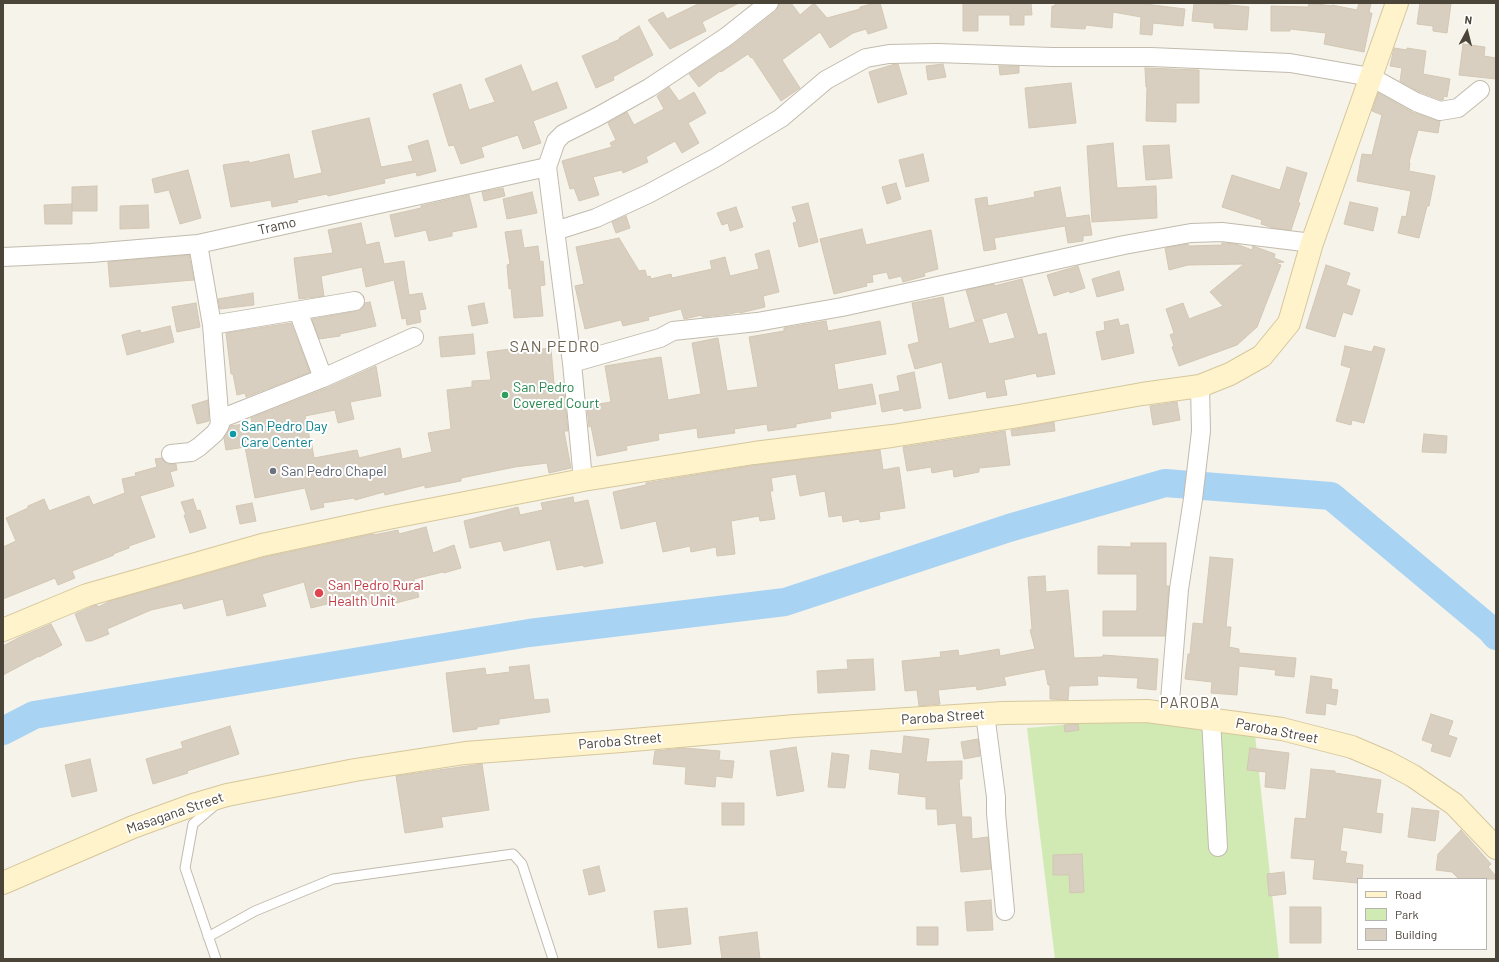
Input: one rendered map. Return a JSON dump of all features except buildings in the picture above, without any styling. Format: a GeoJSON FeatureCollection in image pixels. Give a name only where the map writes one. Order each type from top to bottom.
{"type":"FeatureCollection","features":[{"type":"Feature","properties":{"kind":"main road"},"geometry":{"type":"LineString","coordinates":[[3,630],[87,595],[262,545],[388,518],[583,480],[754,453],[899,435],[1019,416],[1142,394],[1200,386],[1230,374],[1262,356],[1289,323],[1312,243],[1396,3]]}},
{"type":"Feature","properties":{"kind":"main road","name":"Paroba Street"},"geometry":{"type":"LineString","coordinates":[[355,770],[465,753],[621,742],[794,726],[984,714],[1147,711],[1282,729],[1352,747],[1387,762],[1414,776],[1454,804],[1496,848]]}},
{"type":"Feature","properties":{"kind":"main road","name":"Masagana Street"},"geometry":{"type":"LineString","coordinates":[[3,883],[134,827],[193,805],[227,795],[355,770]]}},
{"type":"Feature","properties":{"kind":"street"},"geometry":{"type":"LineString","coordinates":[[583,480],[572,363],[548,167],[556,141],[563,134],[597,118],[650,88],[726,37],[769,3]]}},
{"type":"Feature","properties":{"kind":"street"},"geometry":{"type":"LineString","coordinates":[[555,231],[596,218],[635,200],[714,158],[781,118],[826,80],[866,58],[890,54],[937,53],[1052,57],[1159,58],[1290,63],[1371,77],[1416,102],[1440,110],[1458,108],[1480,90]]}},
{"type":"Feature","properties":{"kind":"street","name":"Tramo"},"geometry":{"type":"LineString","coordinates":[[3,257],[107,252],[198,244],[548,167]]}},
{"type":"Feature","properties":{"kind":"street"},"geometry":{"type":"LineString","coordinates":[[572,363],[660,338],[673,331],[757,322],[842,307],[1124,245],[1191,233],[1222,232],[1312,243]]}},
{"type":"Feature","properties":{"kind":"street"},"geometry":{"type":"LineString","coordinates":[[171,454],[191,452],[215,433],[220,425],[212,325],[198,244]]}},
{"type":"Feature","properties":{"kind":"street"},"geometry":{"type":"LineString","coordinates":[[212,325],[355,301]]}},
{"type":"Feature","properties":{"kind":"street"},"geometry":{"type":"LineString","coordinates":[[298,311],[323,378]]}},
{"type":"Feature","properties":{"kind":"street"},"geometry":{"type":"LineString","coordinates":[[220,419],[323,378],[414,337]]}},
{"type":"Feature","properties":{"kind":"street"},"geometry":{"type":"LineString","coordinates":[[1169,713],[1179,589],[1193,499],[1201,431],[1200,386]]}},
{"type":"Feature","properties":{"kind":"street"},"geometry":{"type":"LineString","coordinates":[[984,714],[996,797],[996,813],[1005,912]]}},
{"type":"Feature","properties":{"kind":"street"},"geometry":{"type":"LineString","coordinates":[[1211,719],[1218,847]]}},
{"type":"Feature","properties":{"kind":"lane"},"geometry":{"type":"LineString","coordinates":[[216,959],[184,868],[193,824],[227,795]]}},
{"type":"Feature","properties":{"kind":"lane"},"geometry":{"type":"LineString","coordinates":[[208,937],[255,911],[334,879],[513,854],[522,864],[553,959]]}},
{"type":"Feature","properties":{"kind":"green space"},"geometry":{"type":"Polygon","coordinates":[[[1145,718],[1255,735],[1279,959],[1055,959],[1027,728],[1145,718]]]}},
{"type":"Feature","properties":{"kind":"waterway"},"geometry":{"type":"LineString","coordinates":[[3,731],[34,715],[529,633],[785,602],[1009,528],[1165,483],[1331,496],[1490,629],[1496,636]]}},
{"type":"Feature","properties":{"kind":"place","name":"San Pedro Covered Court"},"geometry":{"type":"Point","coordinates":[505,395]}},
{"type":"Feature","properties":{"kind":"place","name":"San Pedro Day Care Center"},"geometry":{"type":"Point","coordinates":[233,434]}},
{"type":"Feature","properties":{"kind":"place","name":"San Pedro Chapel"},"geometry":{"type":"Point","coordinates":[273,471]}},
{"type":"Feature","properties":{"kind":"place","name":"San Pedro Rural Health Unit"},"geometry":{"type":"Point","coordinates":[319,593]}},
{"type":"Feature","properties":{"kind":"district","name":"SAN PEDRO"},"geometry":{"type":"Point","coordinates":[555,347]}},
{"type":"Feature","properties":{"kind":"district","name":"PAROBA"},"geometry":{"type":"Point","coordinates":[1190,703]}}]}
